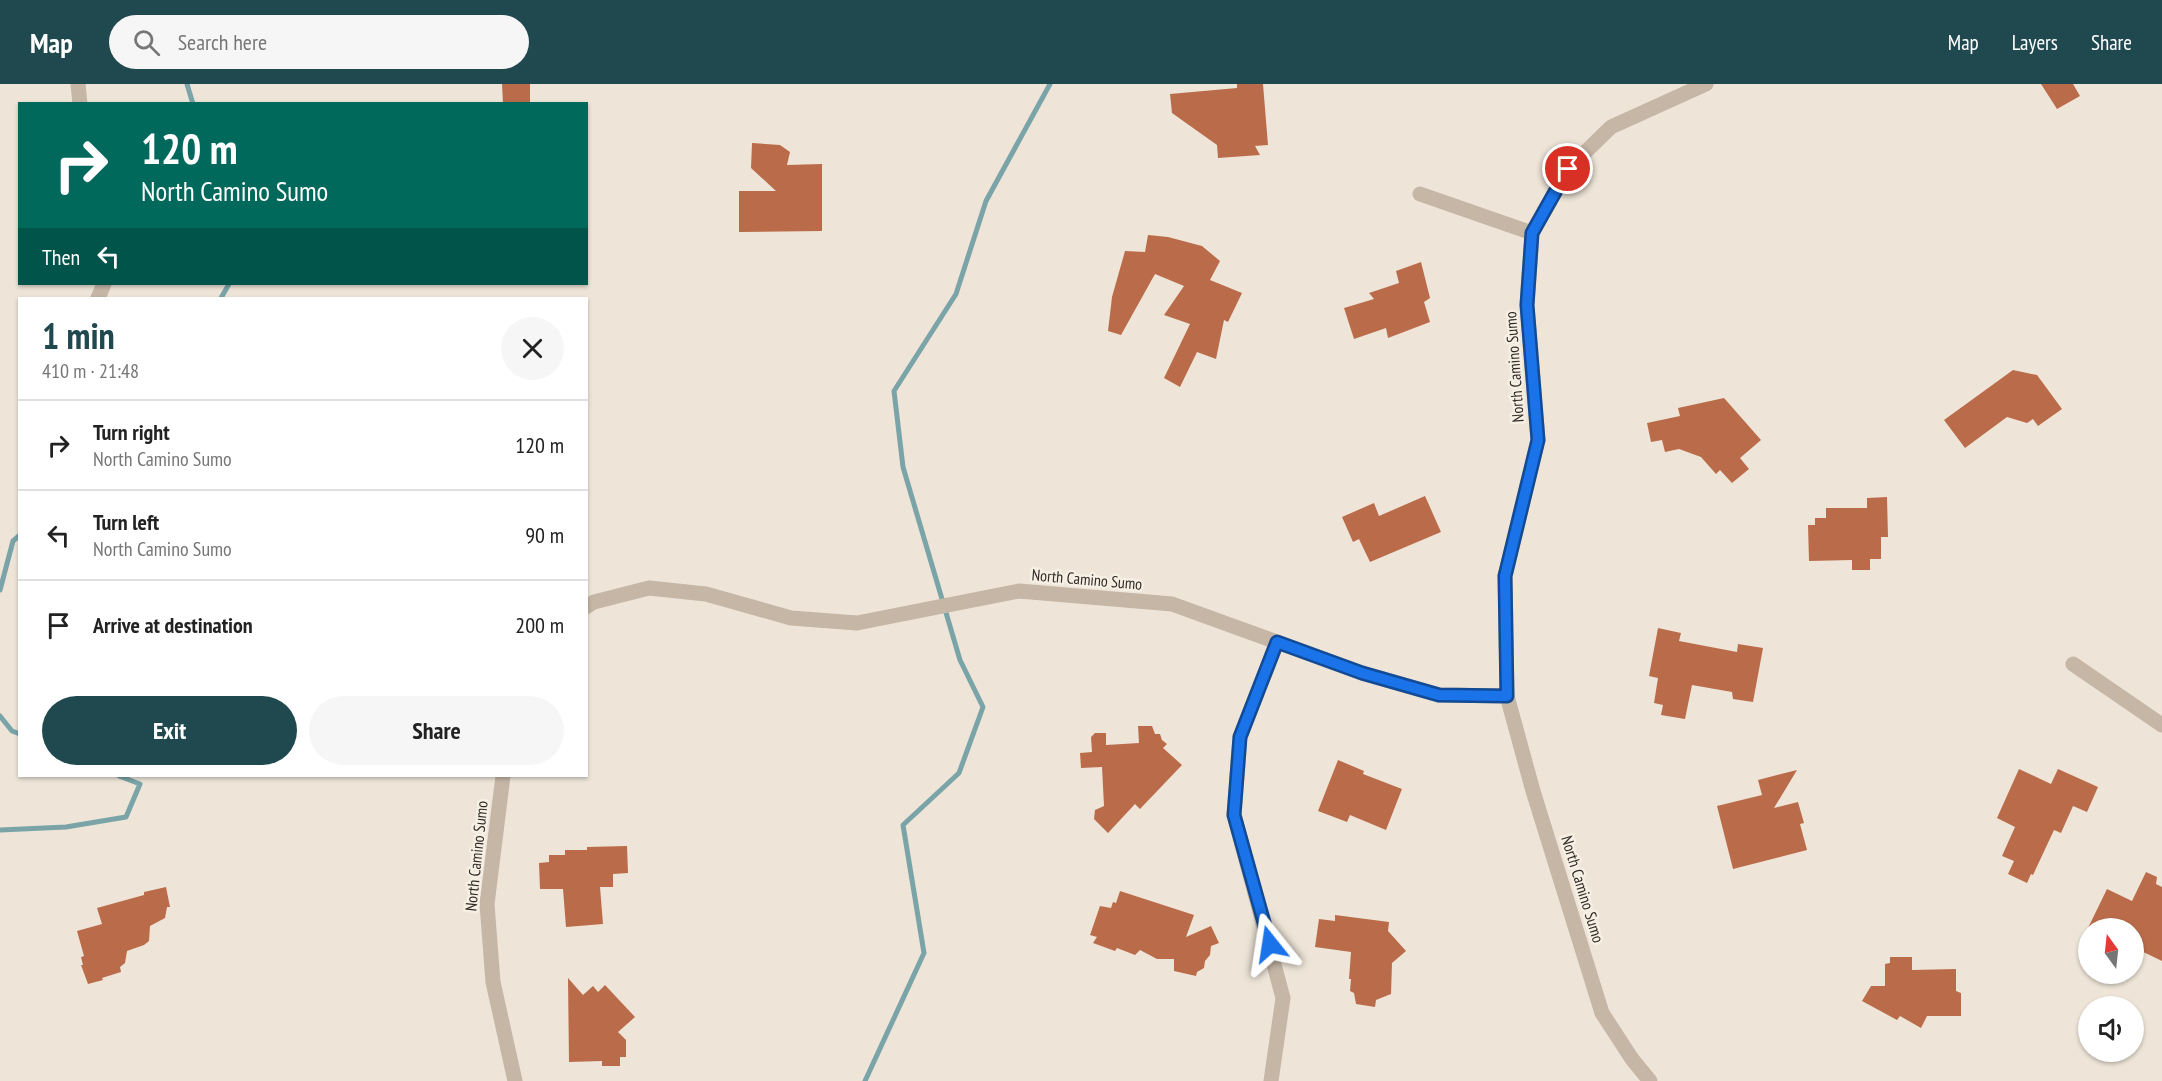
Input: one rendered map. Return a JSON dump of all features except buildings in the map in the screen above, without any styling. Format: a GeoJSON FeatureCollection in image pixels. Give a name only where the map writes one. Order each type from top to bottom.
{"type":"FeatureCollection","features":[{"type":"Feature","properties":{"kind":"street"},"geometry":{"type":"LineString","coordinates":[[78,84],[80,102]]}},
{"type":"Feature","properties":{"kind":"street","name":"North Camino Sumo"},"geometry":{"type":"LineString","coordinates":[[1650,1081],[1632,1059],[1602,1013],[1533,790],[1507,696],[1505,576],[1538,440],[1527,305],[1532,233],[1568,169],[1611,127],[1706,84]]}},
{"type":"Feature","properties":{"kind":"street"},"geometry":{"type":"LineString","coordinates":[[1420,194],[1532,233]]}},
{"type":"Feature","properties":{"kind":"street","name":"North Camino Sumo"},"geometry":{"type":"LineString","coordinates":[[588,606],[649,588],[706,594],[791,618],[857,623],[1019,591],[1172,604],[1362,673],[1439,695],[1507,696]]}},
{"type":"Feature","properties":{"kind":"street"},"geometry":{"type":"LineString","coordinates":[[1271,1081],[1283,998],[1234,815],[1240,737],[1277,642]]}},
{"type":"Feature","properties":{"kind":"street"},"geometry":{"type":"LineString","coordinates":[[2073,664],[2162,725]]}},
{"type":"Feature","properties":{"kind":"street","name":"North Camino Sumo"},"geometry":{"type":"LineString","coordinates":[[503,777],[487,904],[493,982],[515,1081]]}},
{"type":"Feature","properties":{"kind":"waterway"},"geometry":{"type":"LineString","coordinates":[[187,84],[192,102]]}},
{"type":"Feature","properties":{"kind":"waterway"},"geometry":{"type":"LineString","coordinates":[[865,1081],[924,953],[903,825],[959,773],[983,707],[960,660],[903,467],[894,391],[956,294],[986,201],[1050,84]]}},
{"type":"Feature","properties":{"kind":"waterway"},"geometry":{"type":"LineString","coordinates":[[222,297],[228,285]]}},
{"type":"Feature","properties":{"kind":"waterway"},"geometry":{"type":"LineString","coordinates":[[0,590],[13,541],[18,537]]}},
{"type":"Feature","properties":{"kind":"waterway"},"geometry":{"type":"LineString","coordinates":[[0,716],[12,731],[18,733]]}},
{"type":"Feature","properties":{"kind":"waterway"},"geometry":{"type":"LineString","coordinates":[[0,830],[66,827],[126,817],[140,784],[122,777]]}},
{"type":"Feature","properties":{"kind":"route"},"geometry":{"type":"LineString","coordinates":[[1270,944],[1234,815],[1240,737],[1277,642],[1362,673],[1439,695],[1507,696],[1505,576],[1538,440],[1527,305],[1532,233],[1568,169]]}}]}
